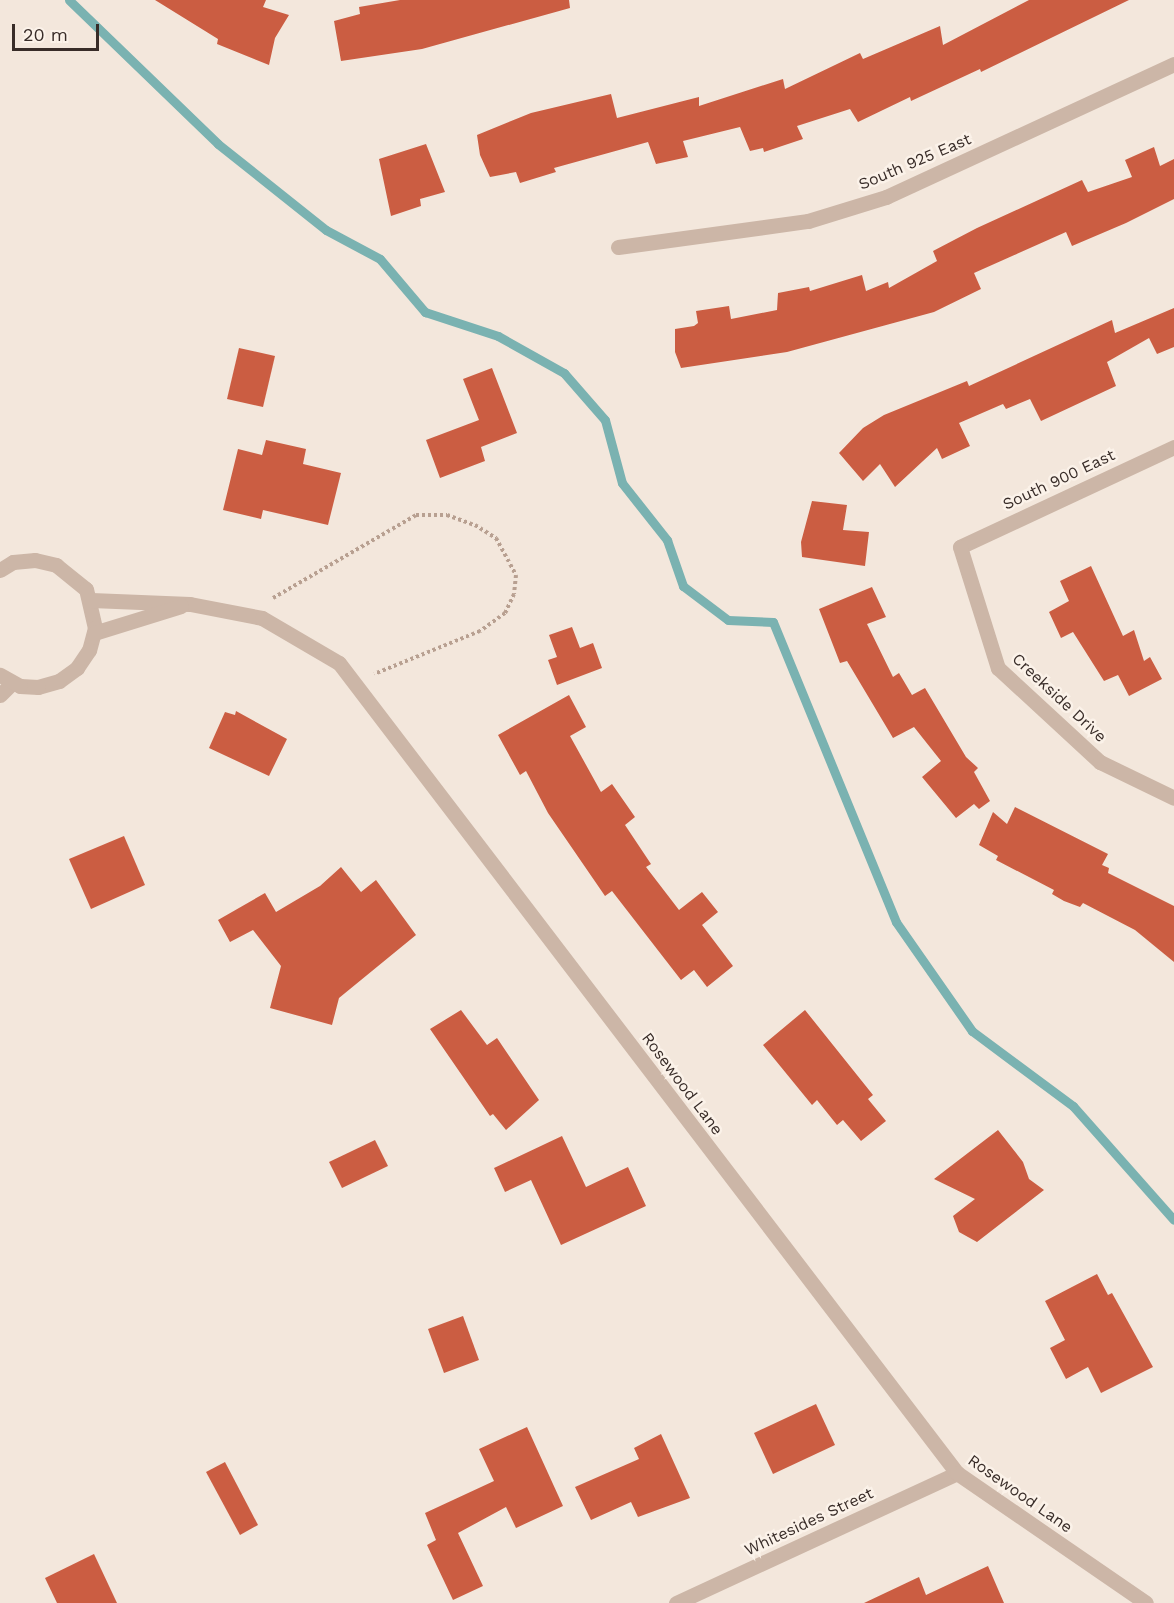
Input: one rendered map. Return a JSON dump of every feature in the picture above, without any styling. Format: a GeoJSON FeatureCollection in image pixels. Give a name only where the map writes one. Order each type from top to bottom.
{"type":"FeatureCollection","features":[{"type":"Feature","properties":{"kind":"street","name":"South 925 East"},"geometry":{"type":"LineString","coordinates":[[618,247],[808,221],[886,197],[1174,64]]}},
{"type":"Feature","properties":{"kind":"street","name":"South 900 East"},"geometry":{"type":"LineString","coordinates":[[960,547],[1174,447]]}},
{"type":"Feature","properties":{"kind":"street","name":"Creekside Drive"},"geometry":{"type":"LineString","coordinates":[[960,547],[998,668],[1100,762],[1174,798]]}},
{"type":"Feature","properties":{"kind":"street"},"geometry":{"type":"LineString","coordinates":[[4,564],[35,560],[56,565],[86,589],[91,600],[94,633],[89,650],[77,668],[59,681],[38,687],[4,685]]}},
{"type":"Feature","properties":{"kind":"street","name":"Rosewood Lane"},"geometry":{"type":"LineString","coordinates":[[91,600],[190,604],[262,618],[339,663],[957,1473],[1146,1603]]}},
{"type":"Feature","properties":{"kind":"street","name":"Rosewood Lane"},"geometry":{"type":"LineString","coordinates":[[94,633],[190,604]]}},
{"type":"Feature","properties":{"kind":"street","name":"Whitesides Street"},"geometry":{"type":"LineString","coordinates":[[676,1603],[957,1473]]}},
{"type":"Feature","properties":{"kind":"path"},"geometry":{"type":"LineString","coordinates":[[246,615],[416,515],[447,515],[475,525],[496,537],[516,575],[514,594],[505,613],[480,631],[354,682]]}},
{"type":"Feature","properties":{"kind":"building"},"geometry":{"type":"Polygon","coordinates":[[[155,0],[266,0],[263,7],[289,15],[275,38],[269,65],[217,44],[218,39],[155,0]]]}},
{"type":"Feature","properties":{"kind":"building"},"geometry":{"type":"Polygon","coordinates":[[[400,0],[569,0],[570,8],[422,49],[341,61],[334,21],[360,14],[359,7],[400,0]]]}},
{"type":"Feature","properties":{"kind":"building"},"geometry":{"type":"Polygon","coordinates":[[[1029,0],[1129,0],[981,72],[980,69],[911,101],[910,97],[858,122],[850,109],[797,126],[803,139],[764,152],[763,148],[750,151],[740,127],[683,141],[688,157],[656,164],[648,142],[554,168],[556,172],[520,183],[516,172],[490,177],[480,155],[477,135],[531,113],[611,94],[617,118],[699,97],[699,106],[783,79],[785,89],[860,53],[863,59],[940,26],[943,45],[1029,0]]]}},
{"type":"Feature","properties":{"kind":"building"},"geometry":{"type":"Polygon","coordinates":[[[426,144],[445,192],[420,199],[421,206],[391,216],[379,159],[426,144]]]}},
{"type":"Feature","properties":{"kind":"building"},"geometry":{"type":"Polygon","coordinates":[[[1154,147],[1160,166],[1174,159],[1174,199],[1126,223],[1072,246],[1066,232],[974,273],[981,289],[934,312],[787,352],[681,368],[675,352],[675,329],[694,326],[698,323],[696,311],[729,306],[731,319],[777,310],[778,293],[809,287],[810,291],[862,275],[866,291],[888,282],[889,288],[937,261],[933,251],[977,228],[1082,180],[1088,192],[1132,177],[1125,160],[1154,147]]]}},
{"type":"Feature","properties":{"kind":"building"},"geometry":{"type":"Polygon","coordinates":[[[1174,308],[1174,347],[1157,354],[1149,338],[1107,362],[1116,386],[1041,421],[1030,399],[1006,409],[1003,404],[959,423],[970,446],[942,459],[937,448],[895,487],[880,464],[863,481],[839,453],[863,428],[884,415],[967,381],[969,386],[1112,320],[1115,333],[1174,308]]]}},
{"type":"Feature","properties":{"kind":"building"},"geometry":{"type":"Polygon","coordinates":[[[239,348],[275,356],[263,407],[227,399],[239,348]]]}},
{"type":"Feature","properties":{"kind":"building"},"geometry":{"type":"Polygon","coordinates":[[[492,368],[517,433],[481,447],[485,461],[440,478],[426,440],[479,420],[463,379],[492,368]]]}},
{"type":"Feature","properties":{"kind":"building"},"geometry":{"type":"Polygon","coordinates":[[[266,440],[306,449],[303,464],[341,473],[328,525],[263,510],[261,519],[223,510],[238,449],[262,455],[266,440]]]}},
{"type":"Feature","properties":{"kind":"building"},"geometry":{"type":"Polygon","coordinates":[[[812,501],[847,505],[843,530],[869,532],[865,566],[802,557],[801,542],[812,501]]]}},
{"type":"Feature","properties":{"kind":"building"},"geometry":{"type":"Polygon","coordinates":[[[1091,566],[1123,636],[1134,630],[1144,661],[1150,657],[1162,679],[1129,696],[1118,675],[1104,681],[1073,632],[1061,638],[1049,612],[1069,601],[1060,581],[1091,566]]]}},
{"type":"Feature","properties":{"kind":"building"},"geometry":{"type":"Polygon","coordinates":[[[872,587],[886,617],[867,624],[893,677],[899,673],[912,695],[925,688],[966,757],[978,768],[974,772],[990,801],[979,809],[974,804],[956,818],[922,777],[941,761],[914,727],[893,738],[847,661],[840,663],[819,609],[872,587]]]}},
{"type":"Feature","properties":{"kind":"building"},"geometry":{"type":"Polygon","coordinates":[[[572,627],[580,648],[593,643],[602,668],[557,685],[548,660],[557,657],[549,635],[572,627]]]}},
{"type":"Feature","properties":{"kind":"building"},"geometry":{"type":"Polygon","coordinates":[[[569,695],[586,727],[570,736],[601,792],[612,784],[635,817],[625,825],[651,864],[646,867],[679,910],[702,892],[718,912],[702,925],[733,966],[707,987],[694,970],[681,980],[612,891],[605,896],[548,813],[526,771],[520,775],[498,735],[569,695]]]}},
{"type":"Feature","properties":{"kind":"building"},"geometry":{"type":"Polygon","coordinates":[[[236,711],[287,739],[269,776],[209,748],[225,712],[235,715],[236,711]]]}},
{"type":"Feature","properties":{"kind":"building"},"geometry":{"type":"Polygon","coordinates":[[[1015,807],[1108,854],[1102,865],[1109,868],[1108,873],[1174,906],[1174,962],[1135,930],[1083,903],[1080,907],[1064,901],[1052,894],[1054,890],[996,860],[998,856],[979,845],[993,812],[1007,824],[1015,807]]]}},
{"type":"Feature","properties":{"kind":"building"},"geometry":{"type":"Polygon","coordinates":[[[124,836],[145,885],[91,909],[69,859],[124,836]]]}},
{"type":"Feature","properties":{"kind":"building"},"geometry":{"type":"Polygon","coordinates":[[[341,867],[361,892],[376,880],[416,935],[339,998],[332,1025],[270,1008],[281,966],[253,930],[230,942],[218,920],[265,893],[276,912],[320,886],[341,867]]]}},
{"type":"Feature","properties":{"kind":"building"},"geometry":{"type":"Polygon","coordinates":[[[461,1010],[487,1045],[497,1038],[539,1100],[506,1130],[493,1114],[490,1116],[430,1029],[461,1010]]]}},
{"type":"Feature","properties":{"kind":"building"},"geometry":{"type":"Polygon","coordinates":[[[805,1010],[873,1095],[868,1099],[886,1121],[861,1141],[843,1120],[837,1125],[817,1100],[812,1105],[763,1045],[805,1010]]]}},
{"type":"Feature","properties":{"kind":"building"},"geometry":{"type":"Polygon","coordinates":[[[998,1130],[1023,1162],[1029,1179],[1044,1190],[977,1242],[959,1232],[953,1216],[975,1199],[934,1179],[998,1130]]]}},
{"type":"Feature","properties":{"kind":"building"},"geometry":{"type":"Polygon","coordinates":[[[562,1136],[586,1187],[628,1167],[646,1206],[561,1245],[531,1180],[505,1192],[494,1168],[562,1136]]]}},
{"type":"Feature","properties":{"kind":"building"},"geometry":{"type":"Polygon","coordinates":[[[375,1140],[388,1166],[342,1188],[329,1162],[375,1140]]]}},
{"type":"Feature","properties":{"kind":"building"},"geometry":{"type":"Polygon","coordinates":[[[1097,1274],[1108,1295],[1112,1293],[1153,1367],[1101,1393],[1088,1367],[1066,1379],[1050,1348],[1065,1340],[1045,1301],[1097,1274]]]}},
{"type":"Feature","properties":{"kind":"building"},"geometry":{"type":"Polygon","coordinates":[[[463,1316],[479,1360],[444,1373],[428,1329],[463,1316]]]}},
{"type":"Feature","properties":{"kind":"building"},"geometry":{"type":"Polygon","coordinates":[[[816,1404],[835,1445],[773,1474],[754,1433],[816,1404]]]}},
{"type":"Feature","properties":{"kind":"building"},"geometry":{"type":"Polygon","coordinates":[[[527,1427],[563,1506],[516,1528],[506,1507],[458,1533],[483,1586],[453,1600],[427,1545],[436,1540],[425,1513],[494,1481],[479,1449],[527,1427]]]}},
{"type":"Feature","properties":{"kind":"building"},"geometry":{"type":"Polygon","coordinates":[[[661,1434],[690,1498],[638,1517],[631,1502],[591,1520],[575,1487],[639,1459],[634,1448],[661,1434]]]}},
{"type":"Feature","properties":{"kind":"building"},"geometry":{"type":"Polygon","coordinates":[[[225,1462],[258,1525],[240,1535],[206,1472],[225,1462]]]}},
{"type":"Feature","properties":{"kind":"building"},"geometry":{"type":"Polygon","coordinates":[[[94,1554],[117,1603],[57,1603],[45,1578],[94,1554]]]}},
{"type":"Feature","properties":{"kind":"building"},"geometry":{"type":"Polygon","coordinates":[[[988,1566],[1004,1603],[864,1603],[919,1577],[926,1595],[988,1566]]]}},
{"type":"Feature","properties":{"kind":"waterway"},"geometry":{"type":"LineString","coordinates":[[69,0],[218,144],[326,230],[380,259],[425,312],[498,336],[564,373],[605,420],[622,483],[667,540],[683,586],[728,620],[773,622],[896,922],[972,1031],[1073,1106],[1174,1220]]}}]}
